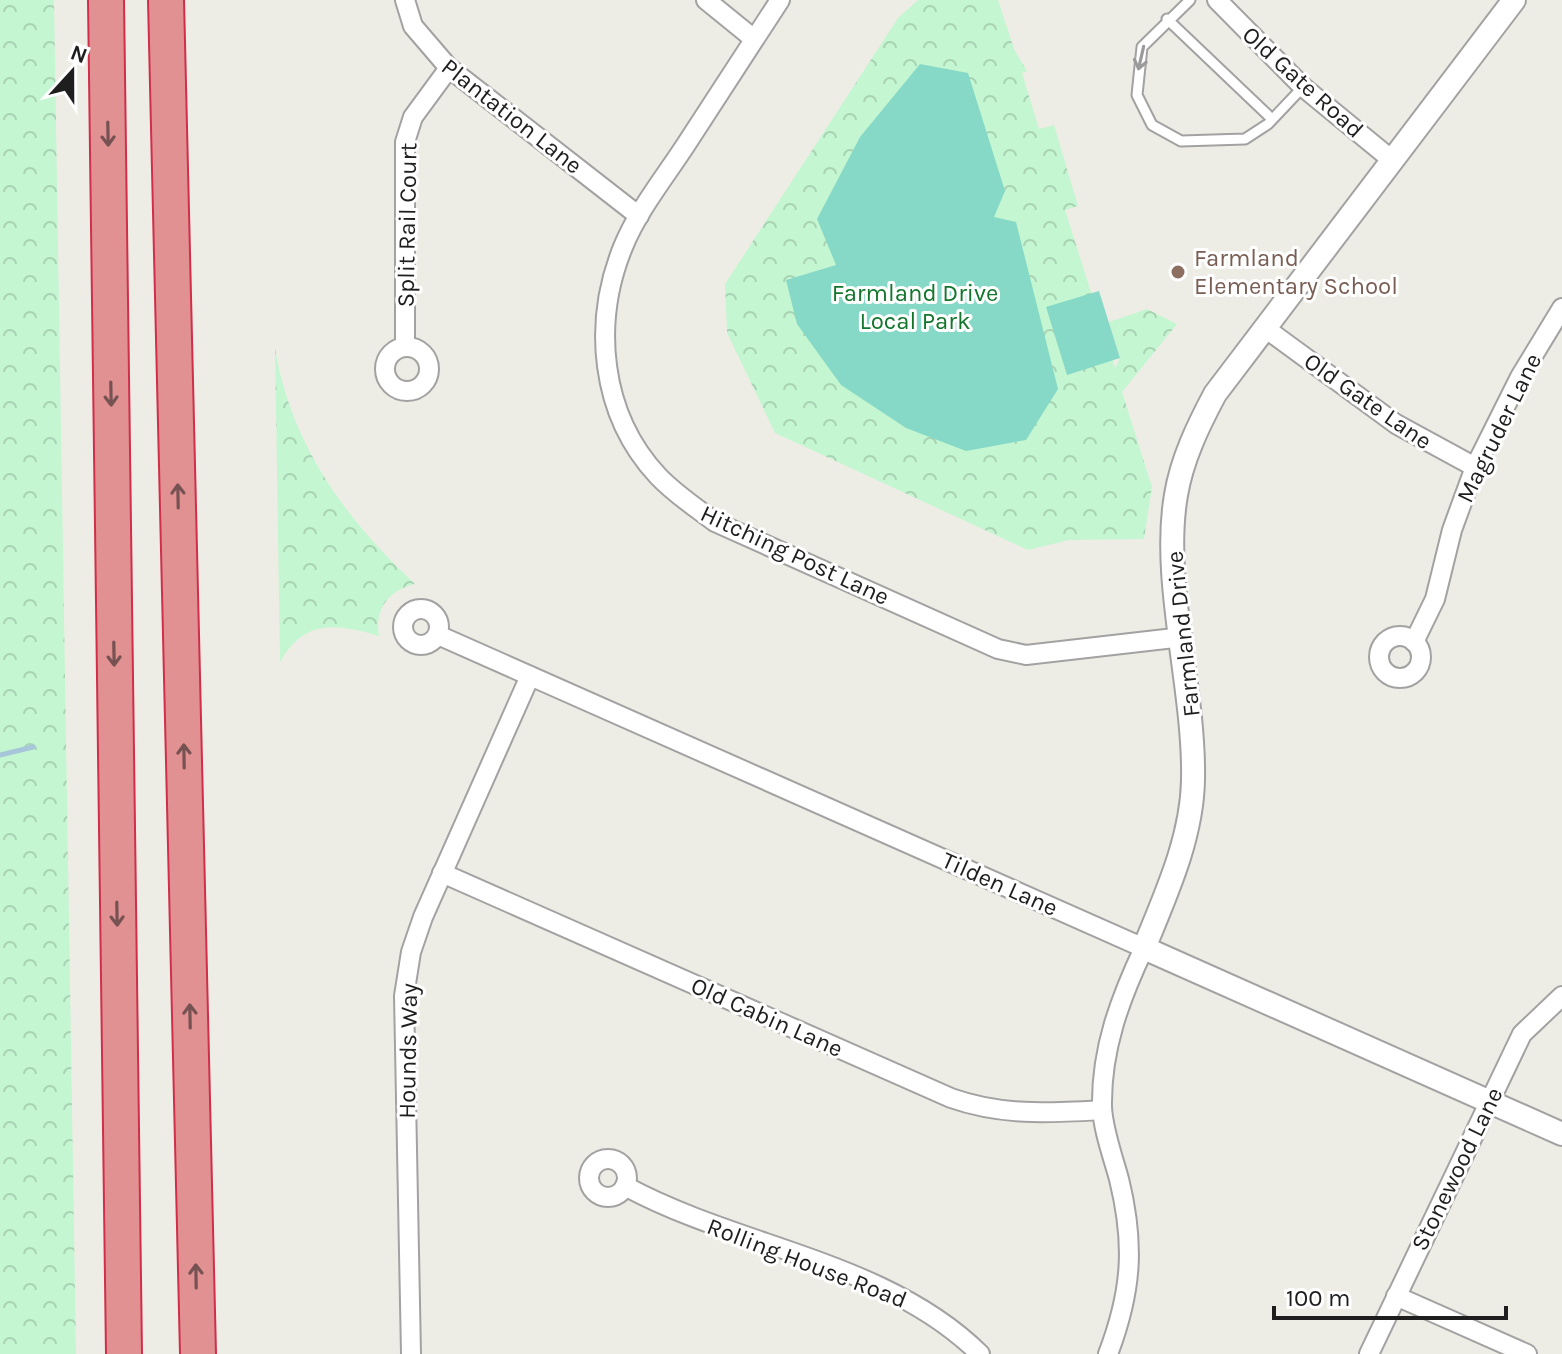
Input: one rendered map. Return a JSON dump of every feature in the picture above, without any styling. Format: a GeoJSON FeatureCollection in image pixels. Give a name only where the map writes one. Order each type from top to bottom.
{"type":"FeatureCollection","features":[{"type":"Feature","properties":{"kind":"highway"},"geometry":{"type":"LineString","coordinates":[[106,0],[124,1354]]}},
{"type":"Feature","properties":{"kind":"highway"},"geometry":{"type":"LineString","coordinates":[[166,0],[198,1354]]}},
{"type":"Feature","properties":{"kind":"street","name":"Plantation Lane"},"geometry":{"type":"LineString","coordinates":[[405,0],[413,26],[428,48],[449,68],[639,216]]}},
{"type":"Feature","properties":{"kind":"street"},"geometry":{"type":"LineString","coordinates":[[706,0],[754,39]]}},
{"type":"Feature","properties":{"kind":"street","name":"Hitching Post Lane"},"geometry":{"type":"LineString","coordinates":[[780,0],[639,216],[621,253],[609,293],[604,333],[607,370],[627,432],[655,473],[685,501],[715,522],[998,649],[1039,654],[1183,637]]}},
{"type":"Feature","properties":{"kind":"street","name":"Old Gate Road"},"geometry":{"type":"LineString","coordinates":[[1217,0],[1303,87],[1392,160]]}},
{"type":"Feature","properties":{"kind":"street","name":"Farmland Drive"},"geometry":{"type":"LineString","coordinates":[[1108,1354],[1124,1305],[1130,1241],[1102,1110],[1104,1076],[1115,1016],[1180,857],[1193,784],[1193,717],[1173,533],[1176,495],[1196,430],[1215,394],[1514,0]]}},
{"type":"Feature","properties":{"kind":"street","name":"Split Rail Court"},"geometry":{"type":"LineString","coordinates":[[405,347],[405,142],[413,117],[449,68]]}},
{"type":"Feature","properties":{"kind":"street","name":"Magruder Lane"},"geometry":{"type":"LineString","coordinates":[[1414,642],[1435,599],[1452,530],[1475,467],[1520,377],[1562,308]]}},
{"type":"Feature","properties":{"kind":"street","name":"Old Gate Lane"},"geometry":{"type":"LineString","coordinates":[[1265,328],[1396,424],[1475,467]]}},
{"type":"Feature","properties":{"kind":"street","name":"Tilden Lane"},"geometry":{"type":"LineString","coordinates":[[438,635],[1562,1134]]}},
{"type":"Feature","properties":{"kind":"street","name":"Hounds Way"},"geometry":{"type":"LineString","coordinates":[[411,1354],[404,996],[411,952],[442,873],[530,676]]}},
{"type":"Feature","properties":{"kind":"street","name":"Old Cabin Lane"},"geometry":{"type":"LineString","coordinates":[[442,873],[976,1107],[1029,1114],[1102,1110]]}},
{"type":"Feature","properties":{"kind":"street","name":"Stonewood Lane"},"geometry":{"type":"LineString","coordinates":[[1369,1354],[1522,1034],[1562,996]]}},
{"type":"Feature","properties":{"kind":"street","name":"Rolling House Road"},"geometry":{"type":"LineString","coordinates":[[625,1186],[722,1231],[882,1286],[942,1322],[980,1354]]}},
{"type":"Feature","properties":{"kind":"street"},"geometry":{"type":"LineString","coordinates":[[1396,1296],[1527,1354]]}},
{"type":"Feature","properties":{"kind":"lane"},"geometry":{"type":"LineString","coordinates":[[1190,0],[1167,19],[1142,47],[1138,61],[1137,95],[1152,125],[1181,141],[1245,139],[1272,119],[1303,87]]}},
{"type":"Feature","properties":{"kind":"lane"},"geometry":{"type":"LineString","coordinates":[[1167,19],[1272,119]]}},
{"type":"Feature","properties":{"kind":"green space"},"geometry":{"type":"Polygon","coordinates":[[[0,0],[54,0],[76,1354],[0,1354],[0,0]]]}},
{"type":"Feature","properties":{"kind":"green space","name":"Farmland Drive Local Park"},"geometry":{"type":"Polygon","coordinates":[[[918,0],[998,0],[1014,49],[1027,71],[1022,73],[1039,129],[1054,125],[1078,206],[1065,210],[1115,368],[1120,358],[1109,322],[1147,309],[1177,324],[1122,392],[1152,487],[1144,539],[1069,540],[1028,550],[775,433],[727,333],[725,284],[898,18],[918,0]]]}},
{"type":"Feature","properties":{"kind":"green space"},"geometry":{"type":"Polygon","coordinates":[[[920,64],[968,73],[1005,191],[994,217],[1016,222],[1058,389],[1026,440],[966,451],[906,428],[841,385],[797,324],[786,280],[836,265],[817,219],[860,137],[920,64]]]}},
{"type":"Feature","properties":{"kind":"green space"},"geometry":{"type":"Polygon","coordinates":[[[1099,291],[1120,358],[1067,375],[1046,307],[1099,291]]]}},
{"type":"Feature","properties":{"kind":"green space"},"geometry":{"type":"Polygon","coordinates":[[[275,348],[282,383],[294,416],[325,478],[366,533],[415,584],[398,591],[385,602],[379,617],[379,636],[336,627],[311,631],[290,648],[280,662],[275,348]]]}},
{"type":"Feature","properties":{"kind":"waterway"},"geometry":{"type":"LineString","coordinates":[[0,755],[33,747]]}},
{"type":"Feature","properties":{"kind":"place","name":"Farmland Elementary School"},"geometry":{"type":"Point","coordinates":[1178,272]}}]}
